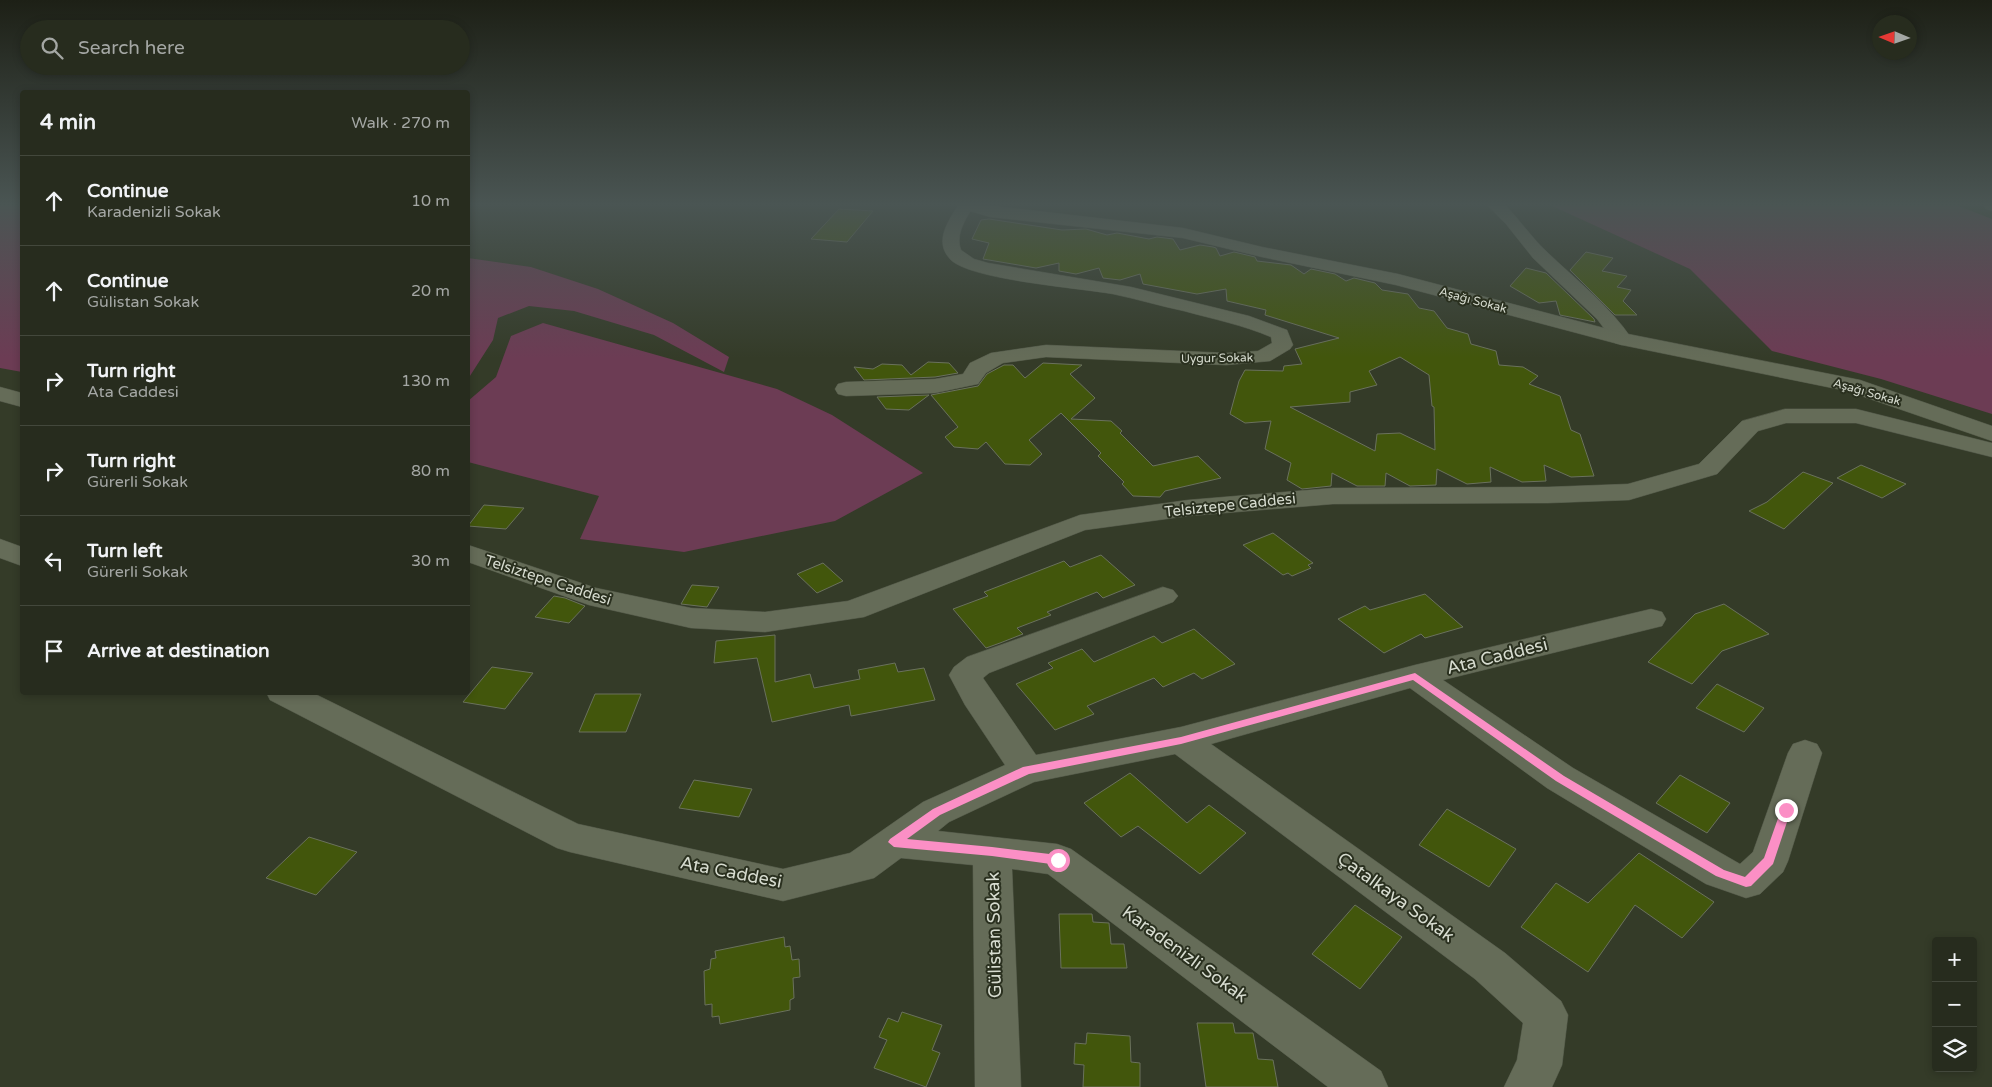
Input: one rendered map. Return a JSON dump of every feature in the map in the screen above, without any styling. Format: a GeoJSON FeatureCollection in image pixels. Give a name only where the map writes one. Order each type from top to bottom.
{"type":"FeatureCollection","features":[{"type":"Feature","properties":{"kind":"street","name":"Uygur Sokak"},"geometry":{"type":"LineString","coordinates":[[846,389],[944,385],[970,380],[978,368],[998,356],[1046,351],[1196,360],[1263,357],[1283,345],[1280,334],[1244,320],[1104,287],[1058,281],[973,265],[956,256]]}},
{"type":"Feature","properties":{"kind":"street","name":"Aşağı Sokak"},"geometry":{"type":"LineString","coordinates":[[1282,256],[1398,280],[1622,339],[1852,385],[1934,412],[1992,434]]}},
{"type":"Feature","properties":{"kind":"street"},"geometry":{"type":"LineString","coordinates":[[1541,256],[1604,315],[1622,339]]}},
{"type":"Feature","properties":{"kind":"street"},"geometry":{"type":"LineString","coordinates":[[0,394],[20,399]]}},
{"type":"Feature","properties":{"kind":"street","name":"Telsiztepe Caddesi"},"geometry":{"type":"LineString","coordinates":[[470,554],[589,596],[691,618],[765,622],[853,610],[1080,523],[1188,508],[1333,496],[1548,495],[1629,492],[1708,469],[1750,426],[1785,416],[1856,416],[1992,450]]}},
{"type":"Feature","properties":{"kind":"street"},"geometry":{"type":"LineString","coordinates":[[0,547],[20,557]]}},
{"type":"Feature","properties":{"kind":"street"},"geometry":{"type":"LineString","coordinates":[[1027,770],[977,697],[965,676],[978,665],[1163,596]]}},
{"type":"Feature","properties":{"kind":"street","name":"Ata Caddesi"},"geometry":{"type":"LineString","coordinates":[[288,695],[570,838],[783,885],[860,867],[936,812],[1027,770],[1181,740],[1415,676],[1651,619]]}},
{"type":"Feature","properties":{"kind":"street"},"geometry":{"type":"LineString","coordinates":[[1415,676],[1560,778],[1720,873],[1746,882],[1769,860],[1805,753]]}},
{"type":"Feature","properties":{"kind":"street","name":"Çatalkaya Sokak"},"geometry":{"type":"LineString","coordinates":[[1181,740],[1490,966],[1546,1015],[1539,1065],[1527,1087]]}},
{"type":"Feature","properties":{"kind":"street","name":"Gülistan Sokak"},"geometry":{"type":"LineString","coordinates":[[894,842],[992,851],[998,1087]]}},
{"type":"Feature","properties":{"kind":"street","name":"Karadenizli Sokak"},"geometry":{"type":"LineString","coordinates":[[992,851],[1058,860],[1365,1087]]}},
{"type":"Feature","properties":{"kind":"shaded area"},"geometry":{"type":"Polygon","coordinates":[[[0,256],[20,256],[20,372],[0,368],[0,256]]]}},
{"type":"Feature","properties":{"kind":"shaded area"},"geometry":{"type":"Polygon","coordinates":[[[1661,256],[1992,256],[1992,414],[1881,379],[1772,351],[1690,269],[1661,256]]]}},
{"type":"Feature","properties":{"kind":"shaded area"},"geometry":{"type":"Polygon","coordinates":[[[470,258],[531,267],[598,289],[673,323],[729,357],[724,372],[654,335],[574,311],[529,306],[498,318],[493,340],[470,376],[470,258]]]}},
{"type":"Feature","properties":{"kind":"shaded area"},"geometry":{"type":"Polygon","coordinates":[[[543,323],[777,389],[832,415],[923,473],[835,521],[684,552],[580,539],[599,496],[470,463],[470,399],[496,377],[511,336],[543,323]]]}},
{"type":"Feature","properties":{"kind":"building"},"geometry":{"type":"Polygon","coordinates":[[[984,256],[1250,256],[1255,257],[1257,261],[1291,265],[1304,274],[1311,269],[1335,274],[1346,281],[1354,278],[1375,283],[1382,290],[1408,294],[1419,308],[1434,311],[1447,328],[1468,334],[1471,344],[1496,351],[1499,365],[1523,367],[1538,376],[1529,384],[1560,396],[1571,430],[1580,434],[1594,476],[1571,477],[1544,465],[1546,481],[1522,482],[1490,467],[1491,482],[1467,484],[1437,469],[1436,485],[1410,486],[1386,473],[1385,486],[1357,486],[1332,473],[1331,486],[1302,489],[1287,480],[1291,463],[1265,449],[1271,421],[1245,423],[1230,414],[1239,381],[1245,370],[1283,371],[1284,366],[1302,364],[1295,349],[1339,338],[1265,315],[1266,310],[1227,301],[1226,289],[1197,294],[1143,284],[1140,274],[1120,280],[1103,278],[1099,268],[1076,274],[1059,271],[1059,263],[1036,268],[983,259],[984,256]],[[1400,357],[1369,371],[1377,385],[1350,392],[1350,402],[1290,407],[1375,451],[1377,434],[1400,433],[1435,450],[1434,407],[1432,406],[1429,375],[1400,357]]]}},
{"type":"Feature","properties":{"kind":"building"},"geometry":{"type":"Polygon","coordinates":[[[1583,256],[1603,256],[1613,258],[1602,271],[1627,276],[1617,287],[1631,290],[1623,301],[1637,315],[1615,315],[1570,270],[1583,256]]]}},
{"type":"Feature","properties":{"kind":"building"},"geometry":{"type":"Polygon","coordinates":[[[1526,268],[1546,273],[1595,322],[1560,315],[1556,301],[1539,303],[1510,286],[1526,268]]]}},
{"type":"Feature","properties":{"kind":"building"},"geometry":{"type":"Polygon","coordinates":[[[928,362],[949,363],[958,373],[935,377],[864,380],[854,367],[873,369],[882,364],[902,365],[911,375],[928,362]]]}},
{"type":"Feature","properties":{"kind":"building"},"geometry":{"type":"Polygon","coordinates":[[[1043,363],[1082,365],[1070,374],[1095,398],[1071,419],[1111,421],[1122,431],[1120,433],[1153,466],[1198,456],[1221,478],[1165,491],[1160,497],[1133,496],[1122,484],[1124,482],[1098,456],[1101,453],[1061,413],[1029,440],[1042,454],[1030,465],[1005,464],[986,442],[978,449],[954,447],[945,437],[958,427],[931,395],[978,386],[987,374],[1004,365],[1013,365],[1025,378],[1043,363]]]}},
{"type":"Feature","properties":{"kind":"building"},"geometry":{"type":"Polygon","coordinates":[[[929,395],[909,410],[886,409],[877,397],[929,395]]]}},
{"type":"Feature","properties":{"kind":"building"},"geometry":{"type":"Polygon","coordinates":[[[1861,465],[1906,484],[1882,498],[1837,478],[1861,465]]]}},
{"type":"Feature","properties":{"kind":"building"},"geometry":{"type":"Polygon","coordinates":[[[1803,472],[1833,483],[1784,529],[1749,511],[1767,502],[1803,472]]]}},
{"type":"Feature","properties":{"kind":"building"},"geometry":{"type":"Polygon","coordinates":[[[484,505],[524,508],[506,529],[470,526],[470,523],[484,505]]]}},
{"type":"Feature","properties":{"kind":"building"},"geometry":{"type":"Polygon","coordinates":[[[1273,533],[1313,563],[1308,565],[1311,568],[1292,576],[1288,573],[1283,575],[1243,545],[1273,533]]]}},
{"type":"Feature","properties":{"kind":"building"},"geometry":{"type":"Polygon","coordinates":[[[1101,555],[1135,585],[1103,598],[1097,592],[1047,612],[1051,615],[1017,628],[1023,634],[1000,643],[986,648],[953,609],[988,596],[984,592],[1064,561],[1070,567],[1101,555]]]}},
{"type":"Feature","properties":{"kind":"building"},"geometry":{"type":"Polygon","coordinates":[[[823,563],[843,581],[817,593],[797,574],[823,563]]]}},
{"type":"Feature","properties":{"kind":"building"},"geometry":{"type":"Polygon","coordinates":[[[692,585],[719,587],[707,607],[681,604],[692,585]]]}},
{"type":"Feature","properties":{"kind":"building"},"geometry":{"type":"Polygon","coordinates":[[[1425,594],[1463,627],[1425,638],[1421,634],[1384,653],[1338,619],[1365,606],[1370,610],[1425,594]]]}},
{"type":"Feature","properties":{"kind":"building"},"geometry":{"type":"Polygon","coordinates":[[[554,596],[585,606],[569,623],[535,617],[554,596]]]}},
{"type":"Feature","properties":{"kind":"building"},"geometry":{"type":"Polygon","coordinates":[[[1724,604],[1769,634],[1722,651],[1692,684],[1648,662],[1695,614],[1724,604]]]}},
{"type":"Feature","properties":{"kind":"building"},"geometry":{"type":"Polygon","coordinates":[[[1194,629],[1235,664],[1202,679],[1194,673],[1163,687],[1154,678],[1087,706],[1094,714],[1055,730],[1016,684],[1053,668],[1048,663],[1082,649],[1094,662],[1154,636],[1162,643],[1194,629]]]}},
{"type":"Feature","properties":{"kind":"building"},"geometry":{"type":"Polygon","coordinates":[[[775,635],[775,682],[810,674],[814,688],[860,679],[858,670],[895,663],[898,672],[924,668],[935,700],[851,716],[849,705],[772,722],[757,658],[714,663],[716,641],[775,635]]]}},
{"type":"Feature","properties":{"kind":"building"},"geometry":{"type":"Polygon","coordinates":[[[492,667],[533,673],[505,709],[463,702],[492,667]]]}},
{"type":"Feature","properties":{"kind":"building"},"geometry":{"type":"Polygon","coordinates":[[[1717,684],[1764,708],[1744,732],[1696,708],[1717,684]]]}},
{"type":"Feature","properties":{"kind":"building"},"geometry":{"type":"Polygon","coordinates":[[[595,694],[641,694],[626,732],[579,732],[595,694]]]}},
{"type":"Feature","properties":{"kind":"building"},"geometry":{"type":"Polygon","coordinates":[[[1130,773],[1187,823],[1209,805],[1246,833],[1200,874],[1138,826],[1121,837],[1084,803],[1130,773]]]}},
{"type":"Feature","properties":{"kind":"building"},"geometry":{"type":"Polygon","coordinates":[[[1680,775],[1730,803],[1707,833],[1656,803],[1680,775]]]}},
{"type":"Feature","properties":{"kind":"building"},"geometry":{"type":"Polygon","coordinates":[[[694,780],[752,789],[739,817],[679,808],[694,780]]]}},
{"type":"Feature","properties":{"kind":"building"},"geometry":{"type":"Polygon","coordinates":[[[1447,809],[1516,849],[1489,887],[1419,845],[1447,809]]]}},
{"type":"Feature","properties":{"kind":"building"},"geometry":{"type":"Polygon","coordinates":[[[309,837],[357,852],[316,895],[266,878],[309,837]]]}},
{"type":"Feature","properties":{"kind":"building"},"geometry":{"type":"Polygon","coordinates":[[[1639,853],[1714,902],[1682,938],[1635,905],[1588,972],[1521,927],[1556,883],[1588,903],[1639,853]]]}},
{"type":"Feature","properties":{"kind":"building"},"geometry":{"type":"Polygon","coordinates":[[[1355,905],[1402,937],[1360,989],[1312,954],[1355,905]]]}},
{"type":"Feature","properties":{"kind":"building"},"geometry":{"type":"Polygon","coordinates":[[[1059,914],[1092,914],[1093,922],[1109,923],[1111,944],[1124,944],[1127,968],[1061,968],[1059,914]]]}},
{"type":"Feature","properties":{"kind":"building"},"geometry":{"type":"Polygon","coordinates":[[[784,937],[785,947],[790,946],[792,960],[799,959],[800,977],[793,978],[794,998],[790,1000],[790,1010],[720,1024],[719,1016],[712,1017],[712,1004],[705,1005],[704,971],[710,969],[711,959],[716,958],[715,951],[784,937]]]}},
{"type":"Feature","properties":{"kind":"building"},"geometry":{"type":"Polygon","coordinates":[[[902,1012],[942,1025],[932,1050],[940,1053],[926,1087],[874,1068],[887,1040],[879,1037],[888,1018],[898,1022],[902,1012]]]}},
{"type":"Feature","properties":{"kind":"building"},"geometry":{"type":"Polygon","coordinates":[[[1197,1023],[1233,1023],[1235,1033],[1253,1033],[1258,1059],[1273,1060],[1278,1087],[1206,1087],[1197,1023]]]}},
{"type":"Feature","properties":{"kind":"building"},"geometry":{"type":"Polygon","coordinates":[[[1087,1033],[1130,1036],[1131,1062],[1140,1063],[1140,1087],[1083,1087],[1084,1065],[1074,1064],[1075,1043],[1086,1044],[1087,1033]]]}},
{"type":"Feature","properties":{"kind":"route"},"geometry":{"type":"LineString","coordinates":[[1058,860],[992,851],[894,842],[936,812],[1027,770],[1181,740],[1415,676],[1560,778],[1720,873],[1746,882],[1769,860],[1786,810]]}}]}
